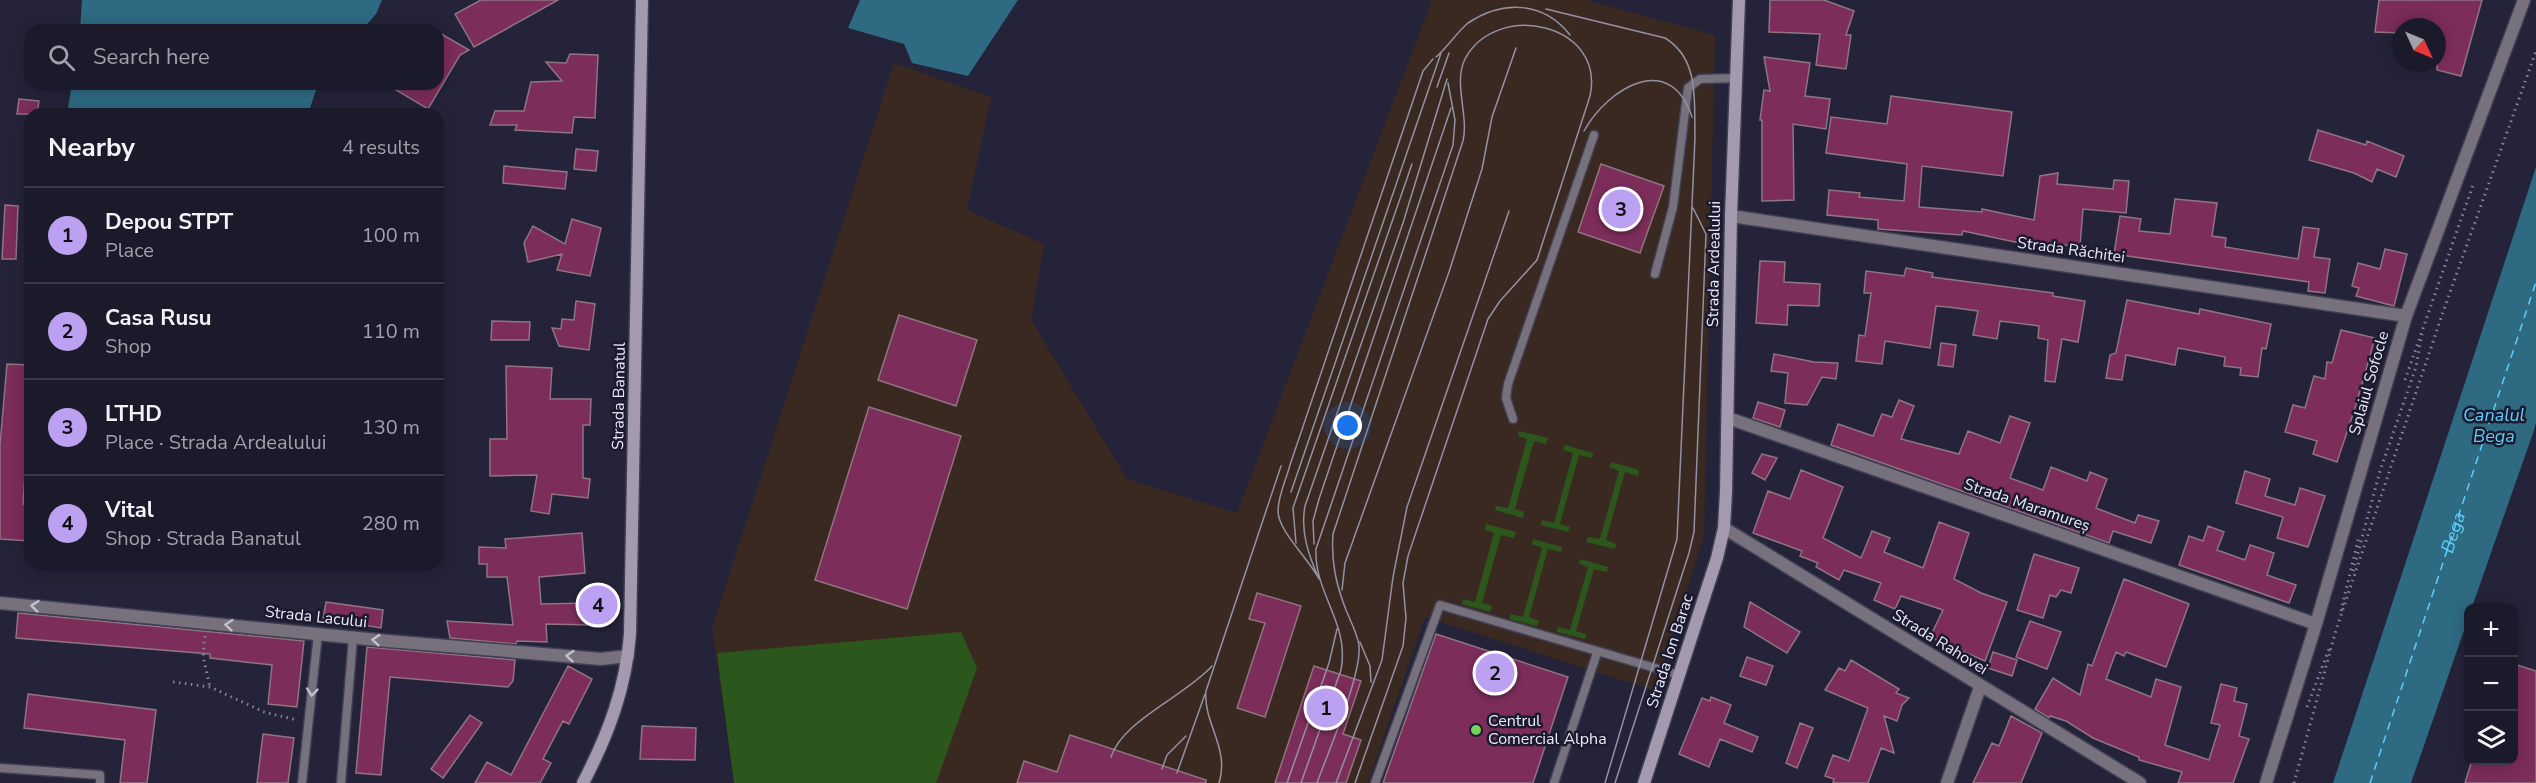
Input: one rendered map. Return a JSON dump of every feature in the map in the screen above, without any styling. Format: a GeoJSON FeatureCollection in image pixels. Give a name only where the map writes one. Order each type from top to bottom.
{"type":"FeatureCollection","features":[{"type":"Feature","properties":{"kind":"street","name":"Strada Banatul"},"geometry":{"type":"LineString","coordinates":[[583,783],[616,713],[628,656],[632,599],[642,0]]}},
{"type":"Feature","properties":{"kind":"street","name":"Strada Ardealului"},"geometry":{"type":"LineString","coordinates":[[1724,528],[1731,216],[1739,0]]}},
{"type":"Feature","properties":{"kind":"street","name":"Splaiul Sofocle"},"geometry":{"type":"LineString","coordinates":[[2266,783],[2316,624],[2406,316],[2524,0]]}},
{"type":"Feature","properties":{"kind":"street","name":"Strada Răchitei"},"geometry":{"type":"LineString","coordinates":[[1731,216],[2406,316]]}},
{"type":"Feature","properties":{"kind":"street","name":"Strada Maramureș"},"geometry":{"type":"LineString","coordinates":[[1728,418],[2316,624]]}},
{"type":"Feature","properties":{"kind":"street","name":"Strada Ion Barac"},"geometry":{"type":"LineString","coordinates":[[1644,783],[1717,558],[1724,528]]}},
{"type":"Feature","properties":{"kind":"street","name":"Strada Rahovei"},"geometry":{"type":"LineString","coordinates":[[1724,528],[2140,783]]}},
{"type":"Feature","properties":{"kind":"street","name":"Strada Lacului"},"geometry":{"type":"LineString","coordinates":[[0,603],[353,638],[601,659],[628,656]]}},
{"type":"Feature","properties":{"kind":"street"},"geometry":{"type":"LineString","coordinates":[[1947,783],[1980,687]]}},
{"type":"Feature","properties":{"kind":"lane"},"geometry":{"type":"LineString","coordinates":[[1655,274],[1673,207],[1688,88],[1700,79],[1737,78]]}},
{"type":"Feature","properties":{"kind":"lane"},"geometry":{"type":"LineString","coordinates":[[1513,419],[1506,398],[1508,384],[1594,135]]}},
{"type":"Feature","properties":{"kind":"lane"},"geometry":{"type":"LineString","coordinates":[[1376,783],[1440,605],[1597,653],[1679,675]]}},
{"type":"Feature","properties":{"kind":"lane"},"geometry":{"type":"LineString","coordinates":[[302,783],[318,634]]}},
{"type":"Feature","properties":{"kind":"lane"},"geometry":{"type":"LineString","coordinates":[[341,783],[353,638]]}},
{"type":"Feature","properties":{"kind":"lane"},"geometry":{"type":"LineString","coordinates":[[1554,783],[1597,653]]}},
{"type":"Feature","properties":{"kind":"lane"},"geometry":{"type":"LineString","coordinates":[[0,768],[100,775],[100,783]]}},
{"type":"Feature","properties":{"kind":"path"},"geometry":{"type":"LineString","coordinates":[[2307,709],[2336,630],[2442,315],[2536,51]]}},
{"type":"Feature","properties":{"kind":"path"},"geometry":{"type":"LineString","coordinates":[[2294,783],[2380,471],[2416,367],[2424,322]]}},
{"type":"Feature","properties":{"kind":"path"},"geometry":{"type":"LineString","coordinates":[[207,623],[203,656],[210,687]]}},
{"type":"Feature","properties":{"kind":"path"},"geometry":{"type":"LineString","coordinates":[[173,682],[210,687],[264,712],[309,723]]}},
{"type":"Feature","properties":{"kind":"shaded area"},"geometry":{"type":"Polygon","coordinates":[[[1432,0],[1586,0],[1715,35],[1704,535],[1656,691],[1425,617],[1368,783],[734,783],[712,628],[894,63],[991,97],[967,210],[1044,244],[1031,320],[1127,479],[1237,513],[1432,0]]]}},
{"type":"Feature","properties":{"kind":"green space"},"geometry":{"type":"Polygon","coordinates":[[[1519,431],[1548,438],[1546,444],[1534,441],[1515,509],[1524,512],[1523,518],[1495,510],[1496,506],[1508,508],[1527,439],[1518,436],[1519,431]]]}},
{"type":"Feature","properties":{"kind":"green space"},"geometry":{"type":"Polygon","coordinates":[[[1565,445],[1593,453],[1592,458],[1579,455],[1560,524],[1570,527],[1568,532],[1541,525],[1542,520],[1554,523],[1573,453],[1563,450],[1565,445]]]}},
{"type":"Feature","properties":{"kind":"green space"},"geometry":{"type":"Polygon","coordinates":[[[1611,462],[1639,470],[1638,476],[1625,472],[1606,540],[1616,544],[1615,549],[1586,542],[1588,537],[1600,539],[1619,471],[1609,467],[1611,462]]]}},
{"type":"Feature","properties":{"kind":"green space"},"geometry":{"type":"Polygon","coordinates":[[[1486,524],[1516,532],[1514,538],[1501,535],[1482,603],[1492,606],[1490,612],[1462,604],[1463,599],[1475,602],[1494,533],[1485,530],[1486,524]]]}},
{"type":"Feature","properties":{"kind":"green space"},"geometry":{"type":"Polygon","coordinates":[[[1533,539],[1562,547],[1561,552],[1548,549],[1529,617],[1539,621],[1537,626],[1509,619],[1511,614],[1523,617],[1542,548],[1532,544],[1533,539]]]}},
{"type":"Feature","properties":{"kind":"green space"},"geometry":{"type":"Polygon","coordinates":[[[1580,559],[1608,567],[1607,572],[1594,569],[1576,631],[1586,634],[1585,639],[1557,632],[1558,627],[1570,630],[1588,567],[1579,564],[1580,559]]]}},
{"type":"Feature","properties":{"kind":"green space"},"geometry":{"type":"Polygon","coordinates":[[[961,632],[977,668],[936,783],[734,783],[717,653],[961,632]]]}},
{"type":"Feature","properties":{"kind":"water"},"geometry":{"type":"Polygon","coordinates":[[[82,0],[382,0],[376,14],[367,24],[80,24],[82,0]]]}},
{"type":"Feature","properties":{"kind":"water"},"geometry":{"type":"Polygon","coordinates":[[[860,0],[1018,0],[968,76],[912,63],[904,44],[848,28],[860,0]]]}},
{"type":"Feature","properties":{"kind":"water"},"geometry":{"type":"Polygon","coordinates":[[[71,90],[316,90],[310,108],[68,108],[71,90]]]}},
{"type":"Feature","properties":{"kind":"water","name":"Canalul Bega"},"geometry":{"type":"Polygon","coordinates":[[[2536,167],[2536,423],[2533,433],[2473,603],[2464,603],[2464,631],[2411,783],[2333,783],[2536,167]]]}},
{"type":"Feature","properties":{"kind":"building"},"geometry":{"type":"Polygon","coordinates":[[[481,0],[558,0],[474,47],[455,14],[481,0]]]}},
{"type":"Feature","properties":{"kind":"building"},"geometry":{"type":"Polygon","coordinates":[[[1770,0],[1824,0],[1854,11],[1846,35],[1851,35],[1846,69],[1816,65],[1820,34],[1769,32],[1770,0]]]}},
{"type":"Feature","properties":{"kind":"building"},"geometry":{"type":"Polygon","coordinates":[[[2379,0],[2482,0],[2461,76],[2445,72],[2446,18],[2392,18],[2392,33],[2375,32],[2379,0]]]}},
{"type":"Feature","properties":{"kind":"building"},"geometry":{"type":"Polygon","coordinates":[[[444,35],[469,50],[460,55],[444,82],[444,35]]]}},
{"type":"Feature","properties":{"kind":"building"},"geometry":{"type":"Polygon","coordinates":[[[570,54],[598,55],[595,118],[574,117],[572,133],[515,130],[517,125],[490,125],[495,111],[524,111],[531,82],[562,81],[546,62],[566,63],[570,54]]]}},
{"type":"Feature","properties":{"kind":"building"},"geometry":{"type":"Polygon","coordinates":[[[1764,57],[1810,63],[1805,96],[1830,99],[1826,129],[1793,124],[1794,200],[1762,201],[1762,120],[1760,120],[1764,90],[1770,91],[1764,57]]]}},
{"type":"Feature","properties":{"kind":"building"},"geometry":{"type":"Polygon","coordinates":[[[396,90],[439,90],[429,108],[396,90]]]}},
{"type":"Feature","properties":{"kind":"building"},"geometry":{"type":"Polygon","coordinates":[[[1891,96],[2012,112],[2003,176],[1922,166],[1919,207],[1982,212],[1982,209],[2034,220],[2040,176],[2058,173],[2057,184],[2113,189],[2114,180],[2129,181],[2126,213],[2083,209],[2080,246],[2015,242],[1963,231],[1962,235],[1878,229],[1878,220],[1827,215],[1829,190],[1860,193],[1859,197],[1904,201],[1907,164],[1826,153],[1831,117],[1887,124],[1891,96]]]}},
{"type":"Feature","properties":{"kind":"building"},"geometry":{"type":"Polygon","coordinates":[[[19,99],[39,101],[38,108],[24,108],[24,114],[17,114],[19,99]]]}},
{"type":"Feature","properties":{"kind":"building"},"geometry":{"type":"Polygon","coordinates":[[[2318,130],[2366,145],[2367,141],[2404,156],[2396,177],[2377,169],[2372,182],[2354,173],[2309,160],[2318,130]]]}},
{"type":"Feature","properties":{"kind":"building"},"geometry":{"type":"Polygon","coordinates":[[[576,149],[598,151],[596,171],[574,169],[576,149]]]}},
{"type":"Feature","properties":{"kind":"building"},"geometry":{"type":"Polygon","coordinates":[[[1601,164],[1664,186],[1640,253],[1578,232],[1601,164]]]}},
{"type":"Feature","properties":{"kind":"building"},"geometry":{"type":"Polygon","coordinates":[[[504,166],[567,172],[565,189],[503,183],[504,166]]]}},
{"type":"Feature","properties":{"kind":"building"},"geometry":{"type":"Polygon","coordinates":[[[2175,199],[2217,203],[2212,236],[2226,238],[2225,247],[2298,259],[2303,227],[2319,229],[2314,257],[2330,259],[2325,293],[2308,291],[2309,282],[2114,254],[2120,216],[2141,219],[2139,231],[2170,234],[2175,199]]]}},
{"type":"Feature","properties":{"kind":"building"},"geometry":{"type":"Polygon","coordinates":[[[5,205],[18,206],[16,259],[2,259],[5,205]]]}},
{"type":"Feature","properties":{"kind":"building"},"geometry":{"type":"Polygon","coordinates":[[[572,219],[601,228],[590,276],[557,270],[562,254],[528,262],[524,243],[533,226],[565,244],[572,219]]]}},
{"type":"Feature","properties":{"kind":"building"},"geometry":{"type":"Polygon","coordinates":[[[2385,249],[2407,254],[2394,306],[2356,296],[2359,288],[2352,286],[2358,263],[2380,269],[2385,249]]]}},
{"type":"Feature","properties":{"kind":"building"},"geometry":{"type":"Polygon","coordinates":[[[1760,261],[1785,262],[1784,282],[1820,284],[1819,306],[1788,305],[1787,325],[1756,323],[1760,261]]]}},
{"type":"Feature","properties":{"kind":"building"},"geometry":{"type":"Polygon","coordinates":[[[1906,268],[1933,273],[1932,277],[2053,293],[2053,296],[2085,301],[2078,342],[2062,339],[2055,382],[2045,381],[2048,340],[2038,338],[2039,326],[2000,321],[1997,339],[1973,335],[1978,311],[1948,307],[1936,306],[1930,348],[1885,341],[1882,364],[1856,361],[1859,335],[1865,336],[1871,293],[1864,293],[1866,271],[1904,276],[1906,268]]]}},
{"type":"Feature","properties":{"kind":"building"},"geometry":{"type":"Polygon","coordinates":[[[2127,300],[2199,314],[2200,309],[2271,324],[2266,349],[2262,348],[2258,377],[2240,375],[2241,368],[2224,366],[2225,357],[2178,348],[2175,365],[2126,355],[2122,380],[2106,378],[2110,355],[2116,353],[2127,300]]]}},
{"type":"Feature","properties":{"kind":"building"},"geometry":{"type":"Polygon","coordinates":[[[576,301],[595,304],[589,350],[559,346],[552,328],[561,329],[562,319],[574,320],[576,301]]]}},
{"type":"Feature","properties":{"kind":"building"},"geometry":{"type":"Polygon","coordinates":[[[899,315],[977,340],[956,406],[878,380],[899,315]]]}},
{"type":"Feature","properties":{"kind":"building"},"geometry":{"type":"Polygon","coordinates":[[[492,321],[530,322],[529,340],[491,340],[492,321]]]}},
{"type":"Feature","properties":{"kind":"building"},"geometry":{"type":"Polygon","coordinates":[[[2341,330],[2375,338],[2337,462],[2313,454],[2317,441],[2285,432],[2293,405],[2305,408],[2314,376],[2325,379],[2327,362],[2332,363],[2341,330]]]}},
{"type":"Feature","properties":{"kind":"building"},"geometry":{"type":"Polygon","coordinates":[[[1941,343],[1956,345],[1953,367],[1938,365],[1941,343]]]}},
{"type":"Feature","properties":{"kind":"building"},"geometry":{"type":"Polygon","coordinates":[[[1774,354],[1814,362],[1838,363],[1836,379],[1822,377],[1807,405],[1785,403],[1788,373],[1771,371],[1774,354]]]}},
{"type":"Feature","properties":{"kind":"building"},"geometry":{"type":"Polygon","coordinates":[[[7,364],[24,365],[24,541],[0,539],[0,445],[7,364]]]}},
{"type":"Feature","properties":{"kind":"building"},"geometry":{"type":"Polygon","coordinates":[[[506,366],[552,368],[550,399],[591,399],[590,425],[583,425],[583,478],[590,479],[588,498],[552,494],[549,514],[531,511],[537,475],[490,476],[490,439],[507,439],[506,366]]]}},
{"type":"Feature","properties":{"kind":"building"},"geometry":{"type":"Polygon","coordinates":[[[1899,400],[1914,406],[1901,439],[1959,454],[1968,431],[2000,443],[2010,416],[2030,423],[2010,478],[2043,490],[2051,467],[2087,481],[2090,472],[2107,479],[2096,508],[2135,523],[2138,515],[2159,521],[2151,543],[2113,531],[2109,543],[1831,445],[1838,424],[1873,436],[1882,414],[1892,417],[1899,400]]]}},
{"type":"Feature","properties":{"kind":"building"},"geometry":{"type":"Polygon","coordinates":[[[1758,402],[1785,410],[1780,427],[1753,418],[1758,402]]]}},
{"type":"Feature","properties":{"kind":"building"},"geometry":{"type":"Polygon","coordinates":[[[869,407],[961,436],[907,609],[815,580],[869,407]]]}},
{"type":"Feature","properties":{"kind":"building"},"geometry":{"type":"Polygon","coordinates":[[[1762,454],[1777,458],[1765,480],[1752,473],[1762,454]]]}},
{"type":"Feature","properties":{"kind":"building"},"geometry":{"type":"Polygon","coordinates":[[[1801,470],[1843,487],[1823,538],[1861,558],[1872,531],[1890,538],[1884,552],[1923,568],[1939,522],[1969,533],[1954,579],[1981,593],[2007,602],[1985,661],[1930,637],[1943,610],[1901,596],[1895,609],[1874,600],[1881,583],[1844,570],[1839,580],[1816,567],[1818,563],[1800,556],[1802,551],[1753,533],[1768,491],[1790,499],[1801,470]]]}},
{"type":"Feature","properties":{"kind":"building"},"geometry":{"type":"Polygon","coordinates":[[[2245,471],[2270,479],[2265,496],[2295,505],[2300,488],[2325,496],[2308,547],[2277,538],[2283,517],[2236,503],[2245,471]]]}},
{"type":"Feature","properties":{"kind":"building"},"geometry":{"type":"Polygon","coordinates":[[[2208,526],[2224,532],[2217,550],[2245,560],[2250,545],[2274,553],[2267,575],[2296,585],[2289,603],[2179,565],[2189,536],[2203,541],[2208,526]]]}},
{"type":"Feature","properties":{"kind":"building"},"geometry":{"type":"Polygon","coordinates":[[[582,533],[585,573],[539,577],[541,604],[588,603],[593,625],[546,624],[547,642],[517,641],[516,644],[450,638],[447,621],[513,625],[507,577],[487,577],[487,564],[479,564],[479,547],[506,548],[505,539],[582,533]]]}},
{"type":"Feature","properties":{"kind":"building"},"geometry":{"type":"Polygon","coordinates":[[[2034,554],[2079,568],[2071,593],[2061,590],[2056,597],[2050,595],[2043,618],[2017,610],[2034,554]]]}},
{"type":"Feature","properties":{"kind":"building"},"geometry":{"type":"Polygon","coordinates":[[[2124,579],[2189,604],[2166,667],[2126,652],[2124,656],[2116,652],[2106,679],[2151,697],[2156,679],[2181,687],[2165,745],[2209,760],[2220,725],[2211,723],[2221,684],[2237,688],[2234,701],[2247,704],[2239,736],[2249,739],[2233,783],[2178,783],[2182,772],[2139,760],[2139,757],[2093,738],[2066,721],[2050,716],[2049,718],[2035,709],[2053,678],[2080,695],[2088,664],[2092,666],[2124,579]]]}},
{"type":"Feature","properties":{"kind":"building"},"geometry":{"type":"Polygon","coordinates":[[[1257,593],[1301,606],[1265,717],[1237,708],[1265,623],[1249,619],[1257,593]]]}},
{"type":"Feature","properties":{"kind":"building"},"geometry":{"type":"Polygon","coordinates":[[[326,602],[383,610],[381,628],[323,619],[326,602]]]}},
{"type":"Feature","properties":{"kind":"building"},"geometry":{"type":"Polygon","coordinates":[[[1750,602],[1800,632],[1787,653],[1744,627],[1750,602]]]}},
{"type":"Feature","properties":{"kind":"building"},"geometry":{"type":"Polygon","coordinates":[[[18,613],[304,641],[297,707],[268,704],[272,665],[210,658],[210,654],[16,638],[18,613]]]}},
{"type":"Feature","properties":{"kind":"building"},"geometry":{"type":"Polygon","coordinates":[[[2030,621],[2061,632],[2047,669],[2016,657],[2030,621]]]}},
{"type":"Feature","properties":{"kind":"building","name":"Centrul Comercial Alpha"},"geometry":{"type":"Polygon","coordinates":[[[1436,634],[1568,677],[1533,783],[1383,783],[1436,634]]]}},
{"type":"Feature","properties":{"kind":"building"},"geometry":{"type":"Polygon","coordinates":[[[367,647],[515,660],[513,681],[508,687],[390,677],[381,775],[356,773],[367,647]]]}},
{"type":"Feature","properties":{"kind":"building"},"geometry":{"type":"Polygon","coordinates":[[[1993,652],[2017,660],[2012,676],[1988,668],[1993,652]]]}},
{"type":"Feature","properties":{"kind":"building"},"geometry":{"type":"Polygon","coordinates":[[[1747,657],[1773,666],[1766,685],[1740,676],[1747,657]]]}},
{"type":"Feature","properties":{"kind":"building"},"geometry":{"type":"Polygon","coordinates":[[[1851,660],[1899,689],[1896,693],[1909,698],[1902,705],[1897,721],[1884,716],[1894,753],[1881,748],[1868,783],[1833,783],[1834,779],[1825,776],[1833,755],[1849,761],[1868,708],[1825,690],[1839,668],[1845,671],[1851,660]]]}},
{"type":"Feature","properties":{"kind":"building"},"geometry":{"type":"Polygon","coordinates":[[[2518,665],[2536,671],[2536,783],[2465,783],[2470,765],[2518,765],[2518,665]]]}},
{"type":"Feature","properties":{"kind":"building"},"geometry":{"type":"Polygon","coordinates":[[[568,666],[592,679],[569,724],[563,721],[543,759],[551,763],[540,783],[475,783],[487,762],[511,775],[568,666]]]}},
{"type":"Feature","properties":{"kind":"building"},"geometry":{"type":"Polygon","coordinates":[[[1314,666],[1361,681],[1343,734],[1361,740],[1346,783],[1275,783],[1314,666]]]}},
{"type":"Feature","properties":{"kind":"building"},"geometry":{"type":"Polygon","coordinates":[[[28,694],[156,710],[147,783],[120,783],[125,740],[24,728],[28,694]]]}},
{"type":"Feature","properties":{"kind":"building"},"geometry":{"type":"Polygon","coordinates":[[[1711,697],[1731,705],[1724,723],[1758,737],[1752,752],[1720,739],[1709,767],[1679,754],[1702,698],[1710,701],[1711,697]]]}},
{"type":"Feature","properties":{"kind":"building"},"geometry":{"type":"Polygon","coordinates":[[[470,715],[482,723],[443,778],[431,769],[470,715]]]}},
{"type":"Feature","properties":{"kind":"building"},"geometry":{"type":"Polygon","coordinates":[[[2011,716],[2042,733],[2021,783],[1973,783],[1992,743],[1999,746],[2011,716]]]}},
{"type":"Feature","properties":{"kind":"building"},"geometry":{"type":"Polygon","coordinates":[[[1800,723],[1813,728],[1797,768],[1786,763],[1800,723]]]}},
{"type":"Feature","properties":{"kind":"building"},"geometry":{"type":"Polygon","coordinates":[[[642,726],[696,728],[695,760],[640,759],[642,726]]]}},
{"type":"Feature","properties":{"kind":"building"},"geometry":{"type":"Polygon","coordinates":[[[263,734],[294,738],[288,783],[257,783],[263,734]]]}},
{"type":"Feature","properties":{"kind":"building"},"geometry":{"type":"Polygon","coordinates":[[[1070,735],[1206,780],[1206,783],[1017,783],[1024,761],[1057,772],[1070,735]]]}},
{"type":"Feature","properties":{"kind":"ferry route"},"geometry":{"type":"LineString","coordinates":[[2370,783],[2536,282]]}},
{"type":"Feature","properties":{"kind":"tram line"},"geometry":{"type":"LineString","coordinates":[[1436,57],[1468,23],[1495,10],[1509,8],[1535,10],[1548,16],[1570,35]]}},
{"type":"Feature","properties":{"kind":"tram line"},"geometry":{"type":"LineString","coordinates":[[1546,9],[1665,38],[1684,58],[1693,83],[1695,138],[1677,539],[1605,783]]}},
{"type":"Feature","properties":{"kind":"tram line"},"geometry":{"type":"LineString","coordinates":[[1317,783],[1350,694],[1359,658],[1358,641],[1342,600],[1335,573],[1333,534],[1463,141],[1464,121],[1460,78],[1462,68],[1465,59],[1480,41],[1500,30],[1522,26],[1545,28],[1566,37],[1582,51],[1590,71],[1590,96],[1537,260],[1500,301],[1488,319],[1408,556],[1403,583],[1406,618],[1403,646],[1355,783]]}},
{"type":"Feature","properties":{"kind":"tram line"},"geometry":{"type":"LineString","coordinates":[[1342,590],[1345,563],[1449,272],[1482,169],[1492,117],[1516,48]]}},
{"type":"Feature","properties":{"kind":"tram line"},"geometry":{"type":"LineString","coordinates":[[1291,492],[1441,53]]}},
{"type":"Feature","properties":{"kind":"tram line"},"geometry":{"type":"LineString","coordinates":[[1437,87],[1449,53]]}},
{"type":"Feature","properties":{"kind":"tram line"},"geometry":{"type":"LineString","coordinates":[[1433,59],[1423,71],[1279,500],[1279,519],[1283,527],[1319,579],[1309,553],[1305,534],[1305,506],[1403,223],[1447,79]]}},
{"type":"Feature","properties":{"kind":"tram line"},"geometry":{"type":"LineString","coordinates":[[1584,131],[1608,101],[1623,90],[1639,83],[1654,81],[1669,85],[1682,97],[1692,117]]}},
{"type":"Feature","properties":{"kind":"tram line"},"geometry":{"type":"LineString","coordinates":[[1301,783],[1341,670],[1341,638],[1320,580],[1316,549],[1453,145],[1455,120],[1448,83]]}},
{"type":"Feature","properties":{"kind":"tram line"},"geometry":{"type":"LineString","coordinates":[[1314,544],[1313,521],[1319,499],[1451,108]]}},
{"type":"Feature","properties":{"kind":"tram line"},"geometry":{"type":"LineString","coordinates":[[1296,543],[1293,508],[1412,164]]}},
{"type":"Feature","properties":{"kind":"tram line"},"geometry":{"type":"LineString","coordinates":[[1615,783],[1694,532],[1706,234],[1693,208]]}},
{"type":"Feature","properties":{"kind":"tram line"},"geometry":{"type":"LineString","coordinates":[[1336,783],[1382,660],[1393,577],[1407,507],[1509,211]]}},
{"type":"Feature","properties":{"kind":"tram line"},"geometry":{"type":"LineString","coordinates":[[1219,783],[1221,758],[1208,714],[1206,691],[1281,466]]}},
{"type":"Feature","properties":{"kind":"tram line"},"geometry":{"type":"LineString","coordinates":[[1287,783],[1329,663],[1337,629]]}},
{"type":"Feature","properties":{"kind":"tram line"},"geometry":{"type":"LineString","coordinates":[[1360,642],[1370,666],[1371,682]]}},
{"type":"Feature","properties":{"kind":"tram line"},"geometry":{"type":"LineString","coordinates":[[1111,757],[1118,744],[1141,720],[1212,666]]}},
{"type":"Feature","properties":{"kind":"tram line"},"geometry":{"type":"LineString","coordinates":[[1177,773],[1205,694]]}},
{"type":"Feature","properties":{"kind":"tram line"},"geometry":{"type":"LineString","coordinates":[[1162,769],[1167,755],[1186,736]]}},
{"type":"Feature","properties":{"kind":"place","name":"LTHD"},"geometry":{"type":"Point","coordinates":[1621,209]}},
{"type":"Feature","properties":{"kind":"place","name":"Vital"},"geometry":{"type":"Point","coordinates":[598,605]}},
{"type":"Feature","properties":{"kind":"place","name":"Casa Rusu"},"geometry":{"type":"Point","coordinates":[1495,673]}},
{"type":"Feature","properties":{"kind":"place","name":"Depou STPT"},"geometry":{"type":"Point","coordinates":[1326,708]}},
{"type":"Feature","properties":{"kind":"place","name":"Centrul Comercial Alpha"},"geometry":{"type":"Point","coordinates":[1476,730]}},
{"type":"Feature","properties":{"kind":"water label","name":"Bega"},"geometry":{"type":"Point","coordinates":[2454,532]}}]}
